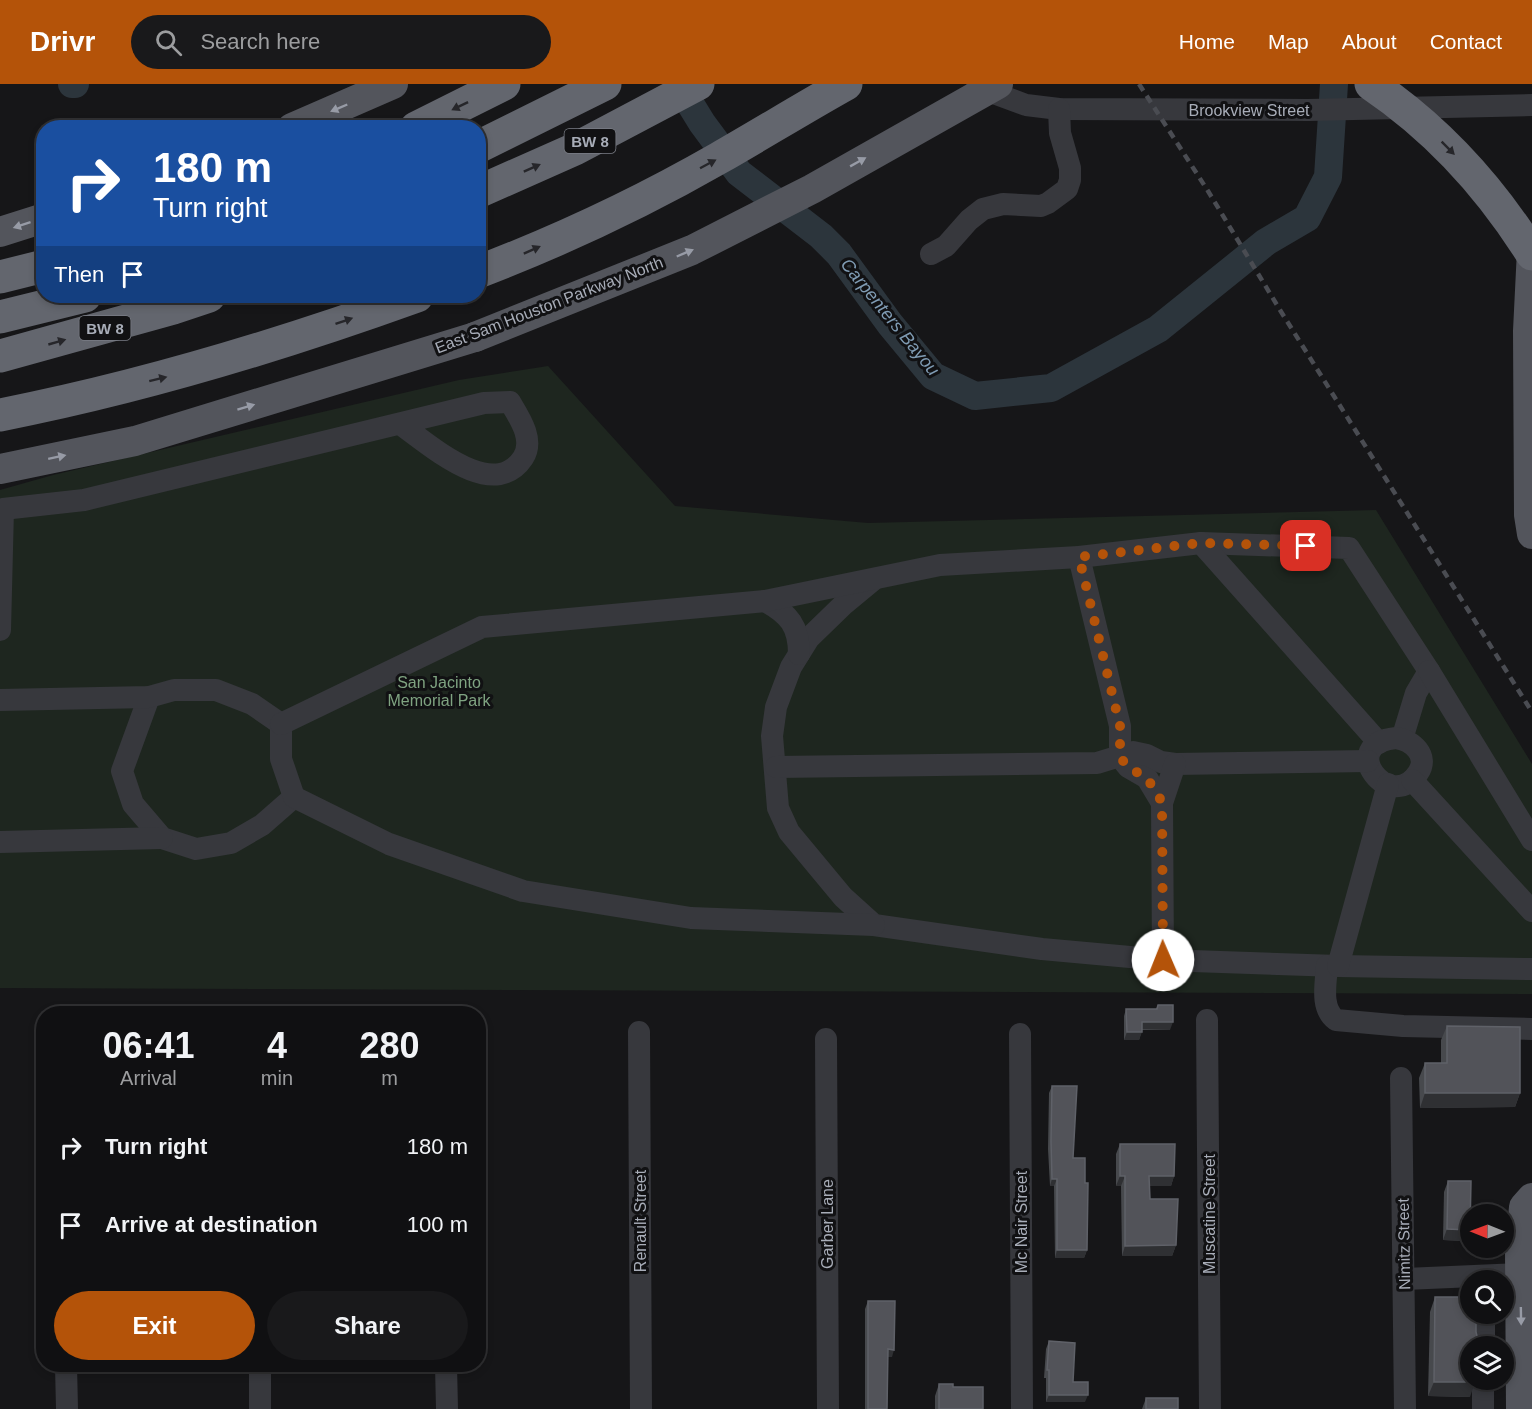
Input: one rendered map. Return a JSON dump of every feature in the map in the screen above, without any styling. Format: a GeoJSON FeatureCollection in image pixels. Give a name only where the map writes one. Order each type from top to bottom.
{"type":"FeatureCollection","features":[{"type":"Feature","properties":{"kind":"highway"},"geometry":{"type":"LineString","coordinates":[[432,120],[504,84]]}},
{"type":"Feature","properties":{"kind":"highway","name":"BW 8"},"geometry":{"type":"LineString","coordinates":[[486,143],[605,84]]}},
{"type":"Feature","properties":{"kind":"highway","name":"BW 8"},"geometry":{"type":"LineString","coordinates":[[486,188],[575,149],[698,84]]}},
{"type":"Feature","properties":{"kind":"highway"},"geometry":{"type":"LineString","coordinates":[[802,109],[838,84]]}},
{"type":"Feature","properties":{"kind":"highway"},"geometry":{"type":"LineString","coordinates":[[486,269],[537,248],[667,186],[846,84]]}},
{"type":"Feature","properties":{"kind":"highway"},"geometry":{"type":"LineString","coordinates":[[1375,96],[1395,100],[1432,132],[1473,173],[1532,252]]}},
{"type":"Feature","properties":{"kind":"highway"},"geometry":{"type":"LineString","coordinates":[[0,277],[36,268]]}},
{"type":"Feature","properties":{"kind":"highway","name":"BW 8"},"geometry":{"type":"LineString","coordinates":[[0,317],[57,303]]}},
{"type":"Feature","properties":{"kind":"highway","name":"BW 8"},"geometry":{"type":"LineString","coordinates":[[0,357],[188,303]]}},
{"type":"Feature","properties":{"kind":"highway"},"geometry":{"type":"LineString","coordinates":[[0,415],[101,393],[222,361],[396,303]]}},
{"type":"Feature","properties":{"kind":"main road","name":"East Sam Houston Parkway North"},"geometry":{"type":"LineString","coordinates":[[0,469],[135,441],[475,337],[692,250],[812,189],[998,84]]}},
{"type":"Feature","properties":{"kind":"main road"},"geometry":{"type":"LineString","coordinates":[[310,120],[389,86]]}},
{"type":"Feature","properties":{"kind":"main road"},"geometry":{"type":"LineString","coordinates":[[0,232],[36,221]]}},
{"type":"Feature","properties":{"kind":"main road"},"geometry":{"type":"LineString","coordinates":[[1532,252],[1528,331],[1529,515],[1532,534]]}},
{"type":"Feature","properties":{"kind":"main road"},"geometry":{"type":"LineString","coordinates":[[1514,1337],[1524,1207],[1532,1198]]}},
{"type":"Feature","properties":{"kind":"main road"},"geometry":{"type":"LineString","coordinates":[[1514,1369],[1521,1409]]}},
{"type":"Feature","properties":{"kind":"street","name":"Brookview Street"},"geometry":{"type":"LineString","coordinates":[[970,84],[1026,105],[1059,109],[1308,110],[1375,96],[1532,105]]}},
{"type":"Feature","properties":{"kind":"street"},"geometry":{"type":"LineString","coordinates":[[931,254],[946,246],[969,220],[983,209],[1003,204],[1041,206],[1066,189],[1070,180],[1070,168],[1060,133],[1059,109]]}},
{"type":"Feature","properties":{"kind":"street"},"geometry":{"type":"LineString","coordinates":[[0,630],[1,504],[84,500],[400,423],[484,403],[510,402],[526,432],[525,455],[513,471],[494,476],[474,471],[447,457],[400,423]]}},
{"type":"Feature","properties":{"kind":"street"},"geometry":{"type":"LineString","coordinates":[[1201,543],[1373,752]]}},
{"type":"Feature","properties":{"kind":"street"},"geometry":{"type":"LineString","coordinates":[[281,724],[482,627],[765,601],[940,565],[1079,557],[1201,543],[1348,548],[1429,671],[1532,840]]}},
{"type":"Feature","properties":{"kind":"street"},"geometry":{"type":"LineString","coordinates":[[1079,557],[1120,726],[1120,757],[1128,767],[1147,778],[1162,802]]}},
{"type":"Feature","properties":{"kind":"street"},"geometry":{"type":"LineString","coordinates":[[873,580],[809,639],[799,654],[791,667],[776,707],[772,736],[778,808],[789,832],[843,897],[874,924]]}},
{"type":"Feature","properties":{"kind":"street"},"geometry":{"type":"LineString","coordinates":[[765,601],[781,609],[792,622],[799,637],[799,654]]}},
{"type":"Feature","properties":{"kind":"street"},"geometry":{"type":"LineString","coordinates":[[1402,739],[1416,693],[1429,671]]}},
{"type":"Feature","properties":{"kind":"street"},"geometry":{"type":"LineString","coordinates":[[0,700],[149,697],[174,690],[216,690],[252,704],[281,724]]}},
{"type":"Feature","properties":{"kind":"street"},"geometry":{"type":"LineString","coordinates":[[149,697],[122,771],[133,804],[162,838]]}},
{"type":"Feature","properties":{"kind":"street"},"geometry":{"type":"LineString","coordinates":[[281,724],[281,759],[294,797],[389,844],[523,891],[691,918],[874,924],[1042,949],[1163,960],[1332,966],[1532,969]]}},
{"type":"Feature","properties":{"kind":"street"},"geometry":{"type":"LineString","coordinates":[[776,767],[1097,763],[1133,752],[1147,755],[1161,762],[1175,764],[1306,761],[1373,752],[1390,739],[1402,739],[1414,745],[1421,757],[1420,769],[1412,780],[1401,784],[1388,784],[1376,778],[1369,767],[1373,752]]}},
{"type":"Feature","properties":{"kind":"street"},"geometry":{"type":"LineString","coordinates":[[1163,960],[1162,802],[1175,764]]}},
{"type":"Feature","properties":{"kind":"street"},"geometry":{"type":"LineString","coordinates":[[1412,780],[1532,911]]}},
{"type":"Feature","properties":{"kind":"street"},"geometry":{"type":"LineString","coordinates":[[1388,784],[1332,966],[1325,1005],[1329,1015],[1336,1020],[1403,1026],[1532,1029]]}},
{"type":"Feature","properties":{"kind":"street"},"geometry":{"type":"LineString","coordinates":[[0,842],[162,838],[196,849],[231,843],[262,825],[294,797]]}},
{"type":"Feature","properties":{"kind":"street","name":"Muscatine Street"},"geometry":{"type":"LineString","coordinates":[[1207,1020],[1210,1409]]}},
{"type":"Feature","properties":{"kind":"street","name":"Renault Street"},"geometry":{"type":"LineString","coordinates":[[639,1032],[641,1409]]}},
{"type":"Feature","properties":{"kind":"street","name":"Mc Nair Street"},"geometry":{"type":"LineString","coordinates":[[1020,1034],[1022,1409]]}},
{"type":"Feature","properties":{"kind":"street","name":"Garber Lane"},"geometry":{"type":"LineString","coordinates":[[825,1039],[828,1409]]}},
{"type":"Feature","properties":{"kind":"street","name":"Nimitz Street"},"geometry":{"type":"LineString","coordinates":[[1401,1078],[1405,1409]]}},
{"type":"Feature","properties":{"kind":"street"},"geometry":{"type":"LineString","coordinates":[[1514,1275],[1520,1274]]}},
{"type":"Feature","properties":{"kind":"street"},"geometry":{"type":"LineString","coordinates":[[1405,1279],[1460,1278]]}},
{"type":"Feature","properties":{"kind":"street"},"geometry":{"type":"LineString","coordinates":[[66,1372],[67,1409]]}},
{"type":"Feature","properties":{"kind":"street"},"geometry":{"type":"LineString","coordinates":[[260,1372],[260,1409]]}},
{"type":"Feature","properties":{"kind":"street"},"geometry":{"type":"LineString","coordinates":[[446,1372],[447,1409]]}},
{"type":"Feature","properties":{"kind":"street"},"geometry":{"type":"LineString","coordinates":[[1483,1390],[1483,1409]]}},
{"type":"Feature","properties":{"kind":"green space","name":"San Jacinto Memorial Park"},"geometry":{"type":"Polygon","coordinates":[[[548,366],[675,506],[868,523],[1376,510],[1532,764],[1532,994],[0,988],[0,490],[53,475],[459,380],[548,366]]]}},
{"type":"Feature","properties":{"kind":"building"},"geometry":{"type":"Polygon","coordinates":[[[1158,1005],[1173,1005],[1173,1022],[1142,1022],[1142,1032],[1127,1032],[1126,1009],[1157,1009],[1158,1005]]]}},
{"type":"Feature","properties":{"kind":"building"},"geometry":{"type":"Polygon","coordinates":[[[1447,1026],[1520,1027],[1520,1093],[1425,1093],[1425,1063],[1447,1063],[1447,1026]]]}},
{"type":"Feature","properties":{"kind":"building"},"geometry":{"type":"Polygon","coordinates":[[[1052,1086],[1077,1086],[1073,1158],[1085,1158],[1085,1183],[1088,1183],[1087,1250],[1057,1250],[1057,1179],[1052,1179],[1052,1086]]]}},
{"type":"Feature","properties":{"kind":"building"},"geometry":{"type":"Polygon","coordinates":[[[1120,1144],[1175,1144],[1174,1176],[1149,1176],[1150,1199],[1178,1199],[1176,1245],[1125,1246],[1125,1176],[1120,1176],[1120,1144]]]}},
{"type":"Feature","properties":{"kind":"building"},"geometry":{"type":"Polygon","coordinates":[[[1448,1181],[1471,1181],[1471,1204],[1460,1204],[1460,1230],[1447,1229],[1448,1181]]]}},
{"type":"Feature","properties":{"kind":"building"},"geometry":{"type":"Polygon","coordinates":[[[1435,1297],[1460,1297],[1460,1324],[1476,1324],[1477,1336],[1460,1336],[1460,1382],[1434,1382],[1435,1297]]]}},
{"type":"Feature","properties":{"kind":"building"},"geometry":{"type":"Polygon","coordinates":[[[868,1301],[895,1301],[894,1350],[888,1349],[887,1409],[868,1409],[868,1301]]]}},
{"type":"Feature","properties":{"kind":"building"},"geometry":{"type":"Polygon","coordinates":[[[1049,1341],[1075,1343],[1073,1382],[1088,1382],[1088,1395],[1049,1395],[1049,1370],[1047,1370],[1049,1341]]]}},
{"type":"Feature","properties":{"kind":"building"},"geometry":{"type":"Polygon","coordinates":[[[939,1384],[953,1384],[953,1387],[983,1387],[983,1409],[939,1409],[939,1384]]]}},
{"type":"Feature","properties":{"kind":"building"},"geometry":{"type":"Polygon","coordinates":[[[1146,1398],[1178,1398],[1178,1409],[1146,1409],[1146,1398]]]}},
{"type":"Feature","properties":{"kind":"waterway","name":"Carpenters Bayou"},"geometry":{"type":"LineString","coordinates":[[678,84],[702,123],[739,173],[821,236],[839,254],[890,324],[933,376],[975,396],[1051,388],[1158,329],[1266,242],[1307,218],[1328,177],[1334,84]]}},
{"type":"Feature","properties":{"kind":"railway"},"geometry":{"type":"LineString","coordinates":[[1139,84],[1532,712]]}},
{"type":"Feature","properties":{"kind":"route"},"geometry":{"type":"LineString","coordinates":[[1163,960],[1162,802],[1147,778],[1128,767],[1120,757],[1120,726],[1079,557],[1201,543],[1306,546]]}}]}
